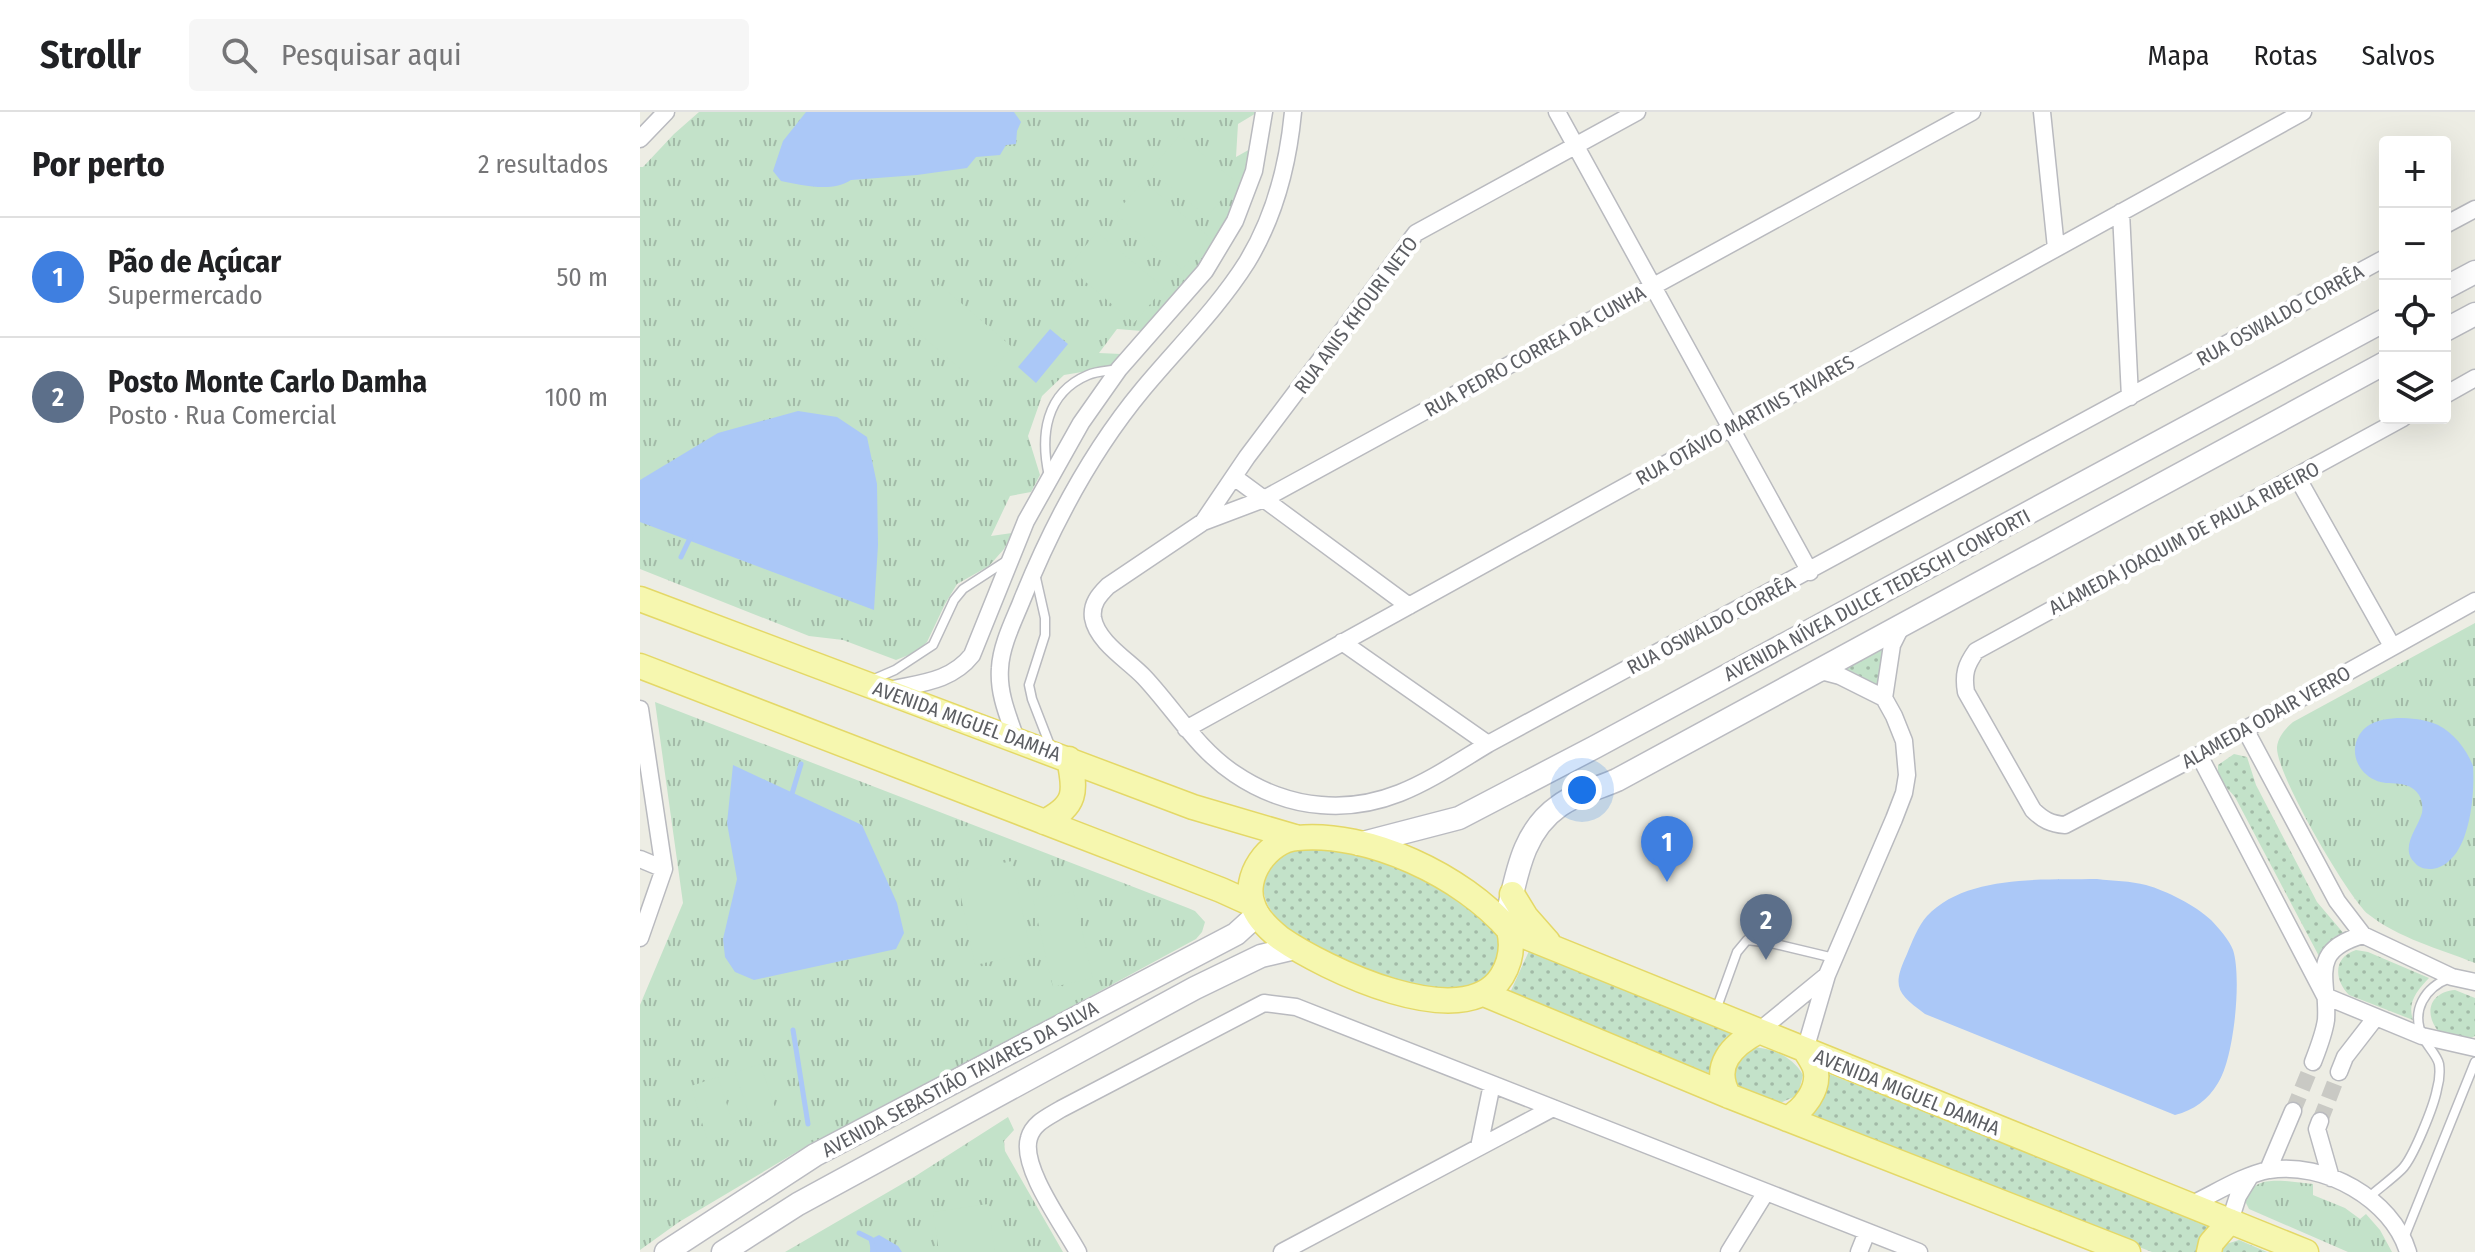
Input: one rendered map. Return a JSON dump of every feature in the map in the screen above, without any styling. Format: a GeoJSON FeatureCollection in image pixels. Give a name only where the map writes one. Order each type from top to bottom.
{"type":"FeatureCollection","features":[{"type":"Feature","properties":{"kind":"main road"},"geometry":{"type":"LineString","coordinates":[[2451,285],[2475,272]]}},
{"type":"Feature","properties":{"kind":"main road"},"geometry":{"type":"LineString","coordinates":[[2451,327],[2475,314]]}},
{"type":"Feature","properties":{"kind":"main road","name":"AVENIDA NÍVEA DULCE TEDESCHI CONFORTI"},"geometry":{"type":"LineString","coordinates":[[1359,844],[1459,818],[2379,323]]}},
{"type":"Feature","properties":{"kind":"main road","name":"AVENIDA NÍVEA DULCE TEDESCHI CONFORTI"},"geometry":{"type":"LineString","coordinates":[[1507,927],[1517,865],[1541,823],[1560,805],[1617,780],[2379,366]]}},
{"type":"Feature","properties":{"kind":"main road","name":"AVENIDA MIGUEL DAMHA"},"geometry":{"type":"LineString","coordinates":[[640,599],[1193,807],[1295,837],[1359,844],[1404,858],[1439,874],[1470,894],[1507,927],[1552,947],[2306,1252]]}},
{"type":"Feature","properties":{"kind":"main road"},"geometry":{"type":"LineString","coordinates":[[640,666],[1221,890],[1255,909],[1275,934],[1295,948],[1363,982],[1398,992],[1462,1000],[1484,994],[1504,974],[1510,958],[1512,941],[1507,927]]}},
{"type":"Feature","properties":{"kind":"main road"},"geometry":{"type":"LineString","coordinates":[[1044,822],[1060,813],[1074,793],[1061,756]]}},
{"type":"Feature","properties":{"kind":"main road"},"geometry":{"type":"LineString","coordinates":[[1255,909],[1252,882],[1265,855],[1278,843],[1295,837]]}},
{"type":"Feature","properties":{"kind":"main road"},"geometry":{"type":"LineString","coordinates":[[1512,894],[1526,917],[1552,947]]}},
{"type":"Feature","properties":{"kind":"main road","name":"AVENIDA SEBASTIÃO TAVARES DA SILVA"},"geometry":{"type":"LineString","coordinates":[[689,1246],[815,1155],[1236,934],[1255,909]]}},
{"type":"Feature","properties":{"kind":"main road","name":"AVENIDA SEBASTIÃO TAVARES DA SILVA"},"geometry":{"type":"LineString","coordinates":[[723,1252],[798,1204],[1195,988],[1261,956],[1295,948]]}},
{"type":"Feature","properties":{"kind":"main road"},"geometry":{"type":"LineString","coordinates":[[1484,994],[1729,1096],[2128,1252]]}},
{"type":"Feature","properties":{"kind":"main road"},"geometry":{"type":"LineString","coordinates":[[1729,1096],[1722,1074],[1725,1059],[1736,1044],[1759,1031]]}},
{"type":"Feature","properties":{"kind":"main road"},"geometry":{"type":"LineString","coordinates":[[1787,1119],[1807,1101],[1814,1085],[1815,1068],[1805,1050]]}},
{"type":"Feature","properties":{"kind":"main road"},"geometry":{"type":"LineString","coordinates":[[2209,1252],[2211,1243],[2230,1221]]}},
{"type":"Feature","properties":{"kind":"street"},"geometry":{"type":"LineString","coordinates":[[640,139],[666,112]]}},
{"type":"Feature","properties":{"kind":"street"},"geometry":{"type":"LineString","coordinates":[[874,687],[941,679],[964,665],[972,655],[1012,555],[1049,477],[1081,423],[1119,369],[1205,271],[1244,201],[1257,157],[1264,112]]}},
{"type":"Feature","properties":{"kind":"street"},"geometry":{"type":"LineString","coordinates":[[1016,739],[1004,702],[1000,666],[1009,632],[1036,565],[1071,494],[1105,440],[1142,390],[1232,285],[1247,261],[1272,211],[1283,178],[1293,112]]}},
{"type":"Feature","properties":{"kind":"street"},"geometry":{"type":"LineString","coordinates":[[1557,112],[1651,288],[1810,572]]}},
{"type":"Feature","properties":{"kind":"street","name":"RUA ANIS KHOURI NETO"},"geometry":{"type":"LineString","coordinates":[[1203,522],[1416,233],[1637,112]]}},
{"type":"Feature","properties":{"kind":"street","name":"RUA PEDRO CORREA DA CUNHA"},"geometry":{"type":"LineString","coordinates":[[1101,593],[1203,522],[1264,499],[1972,112]]}},
{"type":"Feature","properties":{"kind":"street"},"geometry":{"type":"LineString","coordinates":[[2042,112],[2056,248]]}},
{"type":"Feature","properties":{"kind":"street","name":"RUA OTÁVIO MARTINS TAVARES"},"geometry":{"type":"LineString","coordinates":[[1186,729],[2303,112]]}},
{"type":"Feature","properties":{"kind":"street"},"geometry":{"type":"LineString","coordinates":[[1244,201],[1272,211]]}},
{"type":"Feature","properties":{"kind":"street"},"geometry":{"type":"LineString","coordinates":[[2451,222],[2475,209]]}},
{"type":"Feature","properties":{"kind":"street"},"geometry":{"type":"LineString","coordinates":[[2121,212],[2130,397]]}},
{"type":"Feature","properties":{"kind":"street","name":"RUA OSWALDO CORRÊA"},"geometry":{"type":"LineString","coordinates":[[1101,593],[1093,609],[1096,627],[1144,676],[1186,729],[1235,774],[1276,795],[1317,805],[1364,804],[1405,793],[1488,744],[2379,261]]}},
{"type":"Feature","properties":{"kind":"street"},"geometry":{"type":"LineString","coordinates":[[2451,392],[2475,378]]}},
{"type":"Feature","properties":{"kind":"street"},"geometry":{"type":"LineString","coordinates":[[1081,423],[1091,440],[1105,440]]}},
{"type":"Feature","properties":{"kind":"street","name":"ALAMEDA JOAQUIM DE PAULA RIBEIRO"},"geometry":{"type":"LineString","coordinates":[[2054,824],[2041,818],[2027,801],[1966,692],[1963,676],[1976,651],[2392,424]]}},
{"type":"Feature","properties":{"kind":"street"},"geometry":{"type":"LineString","coordinates":[[1234,477],[1409,606]]}},
{"type":"Feature","properties":{"kind":"street"},"geometry":{"type":"LineString","coordinates":[[2297,477],[2392,646]]}},
{"type":"Feature","properties":{"kind":"street"},"geometry":{"type":"LineString","coordinates":[[1012,555],[1036,565]]}},
{"type":"Feature","properties":{"kind":"street","name":"ALAMEDA ODAIR VERRO"},"geometry":{"type":"LineString","coordinates":[[2054,824],[2065,825],[2078,819],[2199,755],[2475,601]]}},
{"type":"Feature","properties":{"kind":"street"},"geometry":{"type":"LineString","coordinates":[[1805,1050],[1827,975],[1904,793],[1907,775],[1904,741],[1884,698],[1892,645],[1902,625]]}},
{"type":"Feature","properties":{"kind":"street"},"geometry":{"type":"LineString","coordinates":[[1342,642],[1488,744]]}},
{"type":"Feature","properties":{"kind":"street"},"geometry":{"type":"LineString","coordinates":[[972,655],[1000,666]]}},
{"type":"Feature","properties":{"kind":"street"},"geometry":{"type":"LineString","coordinates":[[1814,673],[1840,676],[1884,698]]}},
{"type":"Feature","properties":{"kind":"street"},"geometry":{"type":"LineString","coordinates":[[640,709],[664,869],[640,938]]}},
{"type":"Feature","properties":{"kind":"street"},"geometry":{"type":"LineString","coordinates":[[2245,729],[2337,901],[2363,935],[2452,977],[2475,982]]}},
{"type":"Feature","properties":{"kind":"street"},"geometry":{"type":"LineString","coordinates":[[2199,755],[2325,996],[2422,1036],[2475,1048]]}},
{"type":"Feature","properties":{"kind":"street"},"geometry":{"type":"LineString","coordinates":[[640,859],[664,869]]}},
{"type":"Feature","properties":{"kind":"street"},"geometry":{"type":"LineString","coordinates":[[2313,1062],[2326,1022],[2322,980],[2325,964],[2333,949],[2347,939],[2363,935]]}},
{"type":"Feature","properties":{"kind":"street"},"geometry":{"type":"LineString","coordinates":[[1759,1031],[1827,975]]}},
{"type":"Feature","properties":{"kind":"street"},"geometry":{"type":"LineString","coordinates":[[1078,1252],[1028,1157],[1029,1139],[1036,1125],[1264,1003],[1296,1007],[1919,1252]]}},
{"type":"Feature","properties":{"kind":"street"},"geometry":{"type":"LineString","coordinates":[[2339,1072],[2345,1057],[2376,1017]]}},
{"type":"Feature","properties":{"kind":"street"},"geometry":{"type":"LineString","coordinates":[[1479,1147],[1492,1084]]}},
{"type":"Feature","properties":{"kind":"street"},"geometry":{"type":"LineString","coordinates":[[1282,1252],[1553,1108]]}},
{"type":"Feature","properties":{"kind":"street"},"geometry":{"type":"LineString","coordinates":[[2268,1170],[2292,1115],[2318,1125],[2331,1178]]}},
{"type":"Feature","properties":{"kind":"street"},"geometry":{"type":"LineString","coordinates":[[2190,1205],[2268,1170],[2298,1170],[2331,1178],[2369,1197],[2385,1212],[2406,1245]]}},
{"type":"Feature","properties":{"kind":"street"},"geometry":{"type":"LineString","coordinates":[[2230,1221],[2238,1196],[2249,1178]]}},
{"type":"Feature","properties":{"kind":"street"},"geometry":{"type":"LineString","coordinates":[[1729,1252],[1766,1192]]}},
{"type":"Feature","properties":{"kind":"street"},"geometry":{"type":"LineString","coordinates":[[1859,1252],[1867,1232]]}},
{"type":"Feature","properties":{"kind":"lane"},"geometry":{"type":"LineString","coordinates":[[1049,477],[1044,438],[1047,420],[1057,401],[1072,385],[1089,375],[1119,369]]}},
{"type":"Feature","properties":{"kind":"lane"},"geometry":{"type":"LineString","coordinates":[[874,687],[933,645],[954,600],[963,589],[1012,555]]}},
{"type":"Feature","properties":{"kind":"lane"},"geometry":{"type":"LineString","coordinates":[[1036,565],[1045,635],[1029,685],[1037,714],[1061,756]]}},
{"type":"Feature","properties":{"kind":"lane"},"geometry":{"type":"LineString","coordinates":[[1715,1013],[1737,952],[1747,940],[1834,958]]}},
{"type":"Feature","properties":{"kind":"lane"},"geometry":{"type":"LineString","coordinates":[[2369,1197],[2405,1167],[2424,1128],[2437,1089],[2439,1062],[2422,1036],[2418,1021],[2419,1006],[2437,982],[2452,977]]}},
{"type":"Feature","properties":{"kind":"lane"},"geometry":{"type":"LineString","coordinates":[[2406,1245],[2475,1062]]}},
{"type":"Feature","properties":{"kind":"green space"},"geometry":{"type":"Polygon","coordinates":[[[699,112],[1258,112],[1238,124],[1236,157],[1252,148],[1236,202],[1210,248],[1142,331],[1117,329],[1099,353],[1121,354],[1112,367],[1064,375],[1042,396],[1028,436],[1040,475],[1031,492],[1010,496],[991,536],[1012,533],[1004,549],[989,566],[957,584],[927,642],[916,652],[896,660],[843,640],[809,636],[640,569],[640,167],[699,112]]]}},
{"type":"Feature","properties":{"kind":"green space"},"geometry":{"type":"Polygon","coordinates":[[[1180,135],[1236,182],[1207,217],[1150,170],[1180,135]]]}},
{"type":"Feature","properties":{"kind":"green space"},"geometry":{"type":"Polygon","coordinates":[[[1143,181],[1209,237],[1182,269],[1115,214],[1143,181]]]}},
{"type":"Feature","properties":{"kind":"green space"},"geometry":{"type":"Polygon","coordinates":[[[1097,232],[1164,288],[1134,323],[1068,267],[1097,232]]]}},
{"type":"Feature","properties":{"kind":"green space"},"geometry":{"type":"Polygon","coordinates":[[[939,284],[1012,347],[979,385],[906,322],[939,284]]]}},
{"type":"Feature","properties":{"kind":"green space"},"geometry":{"type":"Polygon","coordinates":[[[2475,623],[2475,963],[2406,936],[2368,914],[2314,834],[2288,781],[2277,747],[2282,733],[2293,722],[2475,623]]]}},
{"type":"Feature","properties":{"kind":"green space"},"geometry":{"type":"Polygon","coordinates":[[[1887,639],[1880,689],[1837,666],[1887,639]]]}},
{"type":"Feature","properties":{"kind":"green space"},"geometry":{"type":"Polygon","coordinates":[[[655,702],[1188,908],[1205,922],[1202,932],[1196,939],[881,1110],[815,1141],[679,1222],[640,1250],[640,1005],[683,903],[655,702]]]}},
{"type":"Feature","properties":{"kind":"green space"},"geometry":{"type":"Polygon","coordinates":[[[2234,754],[2247,757],[2256,785],[2317,902],[2345,935],[2321,960],[2235,797],[2218,778],[2218,765],[2234,754]]]}},
{"type":"Feature","properties":{"kind":"green space"},"geometry":{"type":"Polygon","coordinates":[[[1295,847],[1378,861],[1436,885],[1482,915],[1493,929],[1500,951],[1493,971],[1475,985],[1461,989],[1431,988],[1361,968],[1312,945],[1273,913],[1264,895],[1271,862],[1295,847]]]}},
{"type":"Feature","properties":{"kind":"green space"},"geometry":{"type":"Polygon","coordinates":[[[1012,861],[1031,953],[975,965],[956,873],[1012,861]]]}},
{"type":"Feature","properties":{"kind":"green space"},"geometry":{"type":"Polygon","coordinates":[[[1073,891],[1093,978],[1053,987],[1033,900],[1073,891]]]}},
{"type":"Feature","properties":{"kind":"green space"},"geometry":{"type":"Polygon","coordinates":[[[2356,950],[2368,952],[2429,978],[2412,1002],[2413,1020],[2349,995],[2344,989],[2338,970],[2340,963],[2348,953],[2356,950]]]}},
{"type":"Feature","properties":{"kind":"green space"},"geometry":{"type":"Polygon","coordinates":[[[1529,951],[1737,1033],[1719,1077],[1509,995],[1529,951]]]}},
{"type":"Feature","properties":{"kind":"green space"},"geometry":{"type":"Polygon","coordinates":[[[2455,990],[2475,998],[2475,1036],[2469,1039],[2439,1032],[2431,1018],[2430,1011],[2435,999],[2455,990]]]}},
{"type":"Feature","properties":{"kind":"green space"},"geometry":{"type":"Polygon","coordinates":[[[1754,1047],[1776,1052],[1794,1063],[1803,1075],[1798,1095],[1778,1104],[1740,1087],[1731,1064],[1754,1047]]]}},
{"type":"Feature","properties":{"kind":"green space"},"geometry":{"type":"Polygon","coordinates":[[[760,1064],[779,1119],[754,1128],[735,1073],[760,1064]]]}},
{"type":"Feature","properties":{"kind":"green space"},"geometry":{"type":"Polygon","coordinates":[[[1821,1071],[2215,1223],[2204,1252],[2152,1252],[1801,1115],[1821,1071]]]}},
{"type":"Feature","properties":{"kind":"green space"},"geometry":{"type":"Polygon","coordinates":[[[718,1077],[736,1133],[708,1142],[691,1086],[718,1077]]]}},
{"type":"Feature","properties":{"kind":"green space"},"geometry":{"type":"Polygon","coordinates":[[[1008,1117],[1014,1130],[1004,1141],[1005,1151],[1063,1252],[785,1252],[914,1177],[1008,1117]]]}},
{"type":"Feature","properties":{"kind":"green space"},"geometry":{"type":"Polygon","coordinates":[[[2266,1182],[2313,1184],[2313,1195],[2345,1208],[2360,1219],[2366,1214],[2380,1230],[2392,1252],[2348,1252],[2249,1209],[2245,1201],[2252,1189],[2266,1182]]]}},
{"type":"Feature","properties":{"kind":"green space"},"geometry":{"type":"Polygon","coordinates":[[[988,1204],[995,1252],[939,1252],[933,1212],[988,1204]]]}},
{"type":"Feature","properties":{"kind":"green space"},"geometry":{"type":"Polygon","coordinates":[[[2239,1240],[2267,1252],[2219,1252],[2226,1244],[2239,1240]]]}},
{"type":"Feature","properties":{"kind":"water"},"geometry":{"type":"Polygon","coordinates":[[[806,112],[1014,112],[1021,122],[1016,144],[1006,145],[1000,155],[976,157],[967,168],[851,180],[835,186],[817,187],[781,181],[773,171],[783,141],[806,112]]]}},
{"type":"Feature","properties":{"kind":"water"},"geometry":{"type":"Polygon","coordinates":[[[1050,329],[1068,344],[1036,383],[1018,367],[1050,329]]]}},
{"type":"Feature","properties":{"kind":"water"},"geometry":{"type":"Polygon","coordinates":[[[798,411],[837,417],[867,437],[877,484],[878,545],[874,610],[640,522],[640,480],[718,433],[798,411]]]}},
{"type":"Feature","properties":{"kind":"water"},"geometry":{"type":"Polygon","coordinates":[[[2397,718],[2423,720],[2444,728],[2459,742],[2473,766],[2468,827],[2455,855],[2445,864],[2432,869],[2417,865],[2409,851],[2422,813],[2419,795],[2409,786],[2380,782],[2368,776],[2356,758],[2358,737],[2366,727],[2397,718]]]}},
{"type":"Feature","properties":{"kind":"water"},"geometry":{"type":"Polygon","coordinates":[[[733,765],[862,825],[897,903],[904,933],[896,949],[754,980],[735,972],[725,957],[723,939],[737,879],[727,823],[733,765]]]}},
{"type":"Feature","properties":{"kind":"water"},"geometry":{"type":"Polygon","coordinates":[[[2097,879],[2146,885],[2180,899],[2211,920],[2233,950],[2236,998],[2224,1072],[2205,1099],[2182,1113],[2175,1115],[1925,1014],[1900,989],[1899,975],[1916,934],[1927,916],[1943,902],[1984,886],[2007,882],[2097,879]]]}},
{"type":"Feature","properties":{"kind":"water"},"geometry":{"type":"Polygon","coordinates":[[[879,1235],[898,1246],[902,1252],[870,1252],[871,1239],[879,1235]]]}},
{"type":"Feature","properties":{"kind":"waterway"},"geometry":{"type":"LineString","coordinates":[[681,557],[691,536]]}},
{"type":"Feature","properties":{"kind":"waterway"},"geometry":{"type":"LineString","coordinates":[[791,797],[801,764]]}},
{"type":"Feature","properties":{"kind":"waterway"},"geometry":{"type":"LineString","coordinates":[[793,1030],[808,1124]]}},
{"type":"Feature","properties":{"kind":"waterway"},"geometry":{"type":"LineString","coordinates":[[859,1233],[871,1239],[874,1252]]}},
{"type":"Feature","properties":{"kind":"tunnel"},"geometry":{"type":"LineString","coordinates":[[2293,1111],[2313,1062]]}},
{"type":"Feature","properties":{"kind":"tunnel"},"geometry":{"type":"LineString","coordinates":[[2320,1121],[2339,1072]]}},
{"type":"Feature","properties":{"kind":"place","name":"Pão de Açúcar"},"geometry":{"type":"Point","coordinates":[1667,882]}},
{"type":"Feature","properties":{"kind":"place","name":"Posto Monte Carlo Damha"},"geometry":{"type":"Point","coordinates":[1766,960]}}]}
